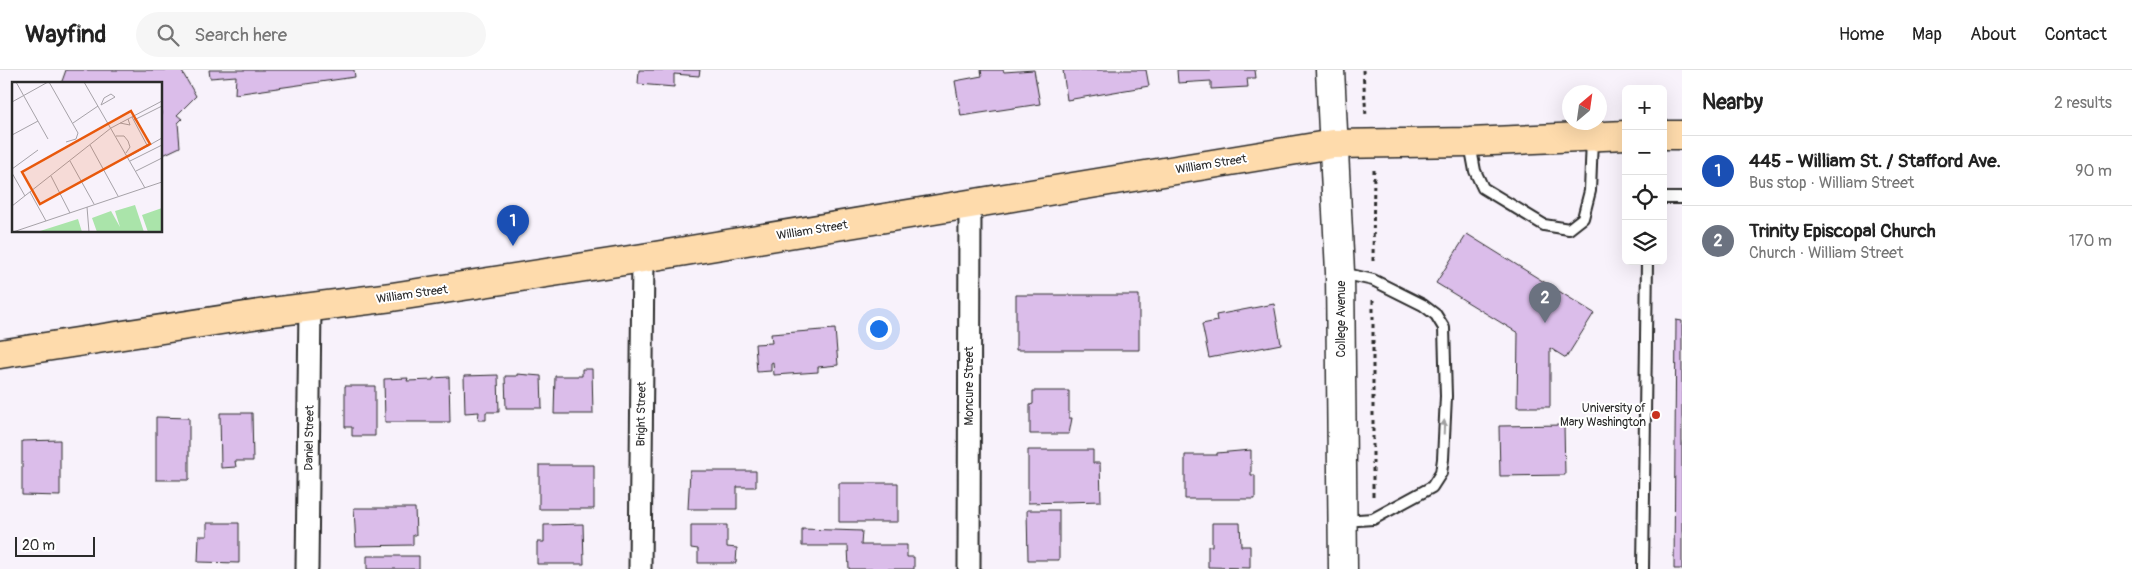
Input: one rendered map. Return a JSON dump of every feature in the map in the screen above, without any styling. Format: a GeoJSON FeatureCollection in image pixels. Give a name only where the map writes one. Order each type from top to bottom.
{"type":"FeatureCollection","features":[{"type":"Feature","properties":{"kind":"main road","name":"William Street"},"geometry":{"type":"LineString","coordinates":[[0,354],[310,306],[392,297],[643,258],[1333,144],[1470,142],[1622,135]]}},
{"type":"Feature","properties":{"kind":"main road"},"geometry":{"type":"LineString","coordinates":[[1667,135],[1682,135]]}},
{"type":"Feature","properties":{"kind":"street","name":"College Avenue"},"geometry":{"type":"LineString","coordinates":[[1330,70],[1340,272],[1343,569]]}},
{"type":"Feature","properties":{"kind":"street","name":"Moncure Street"},"geometry":{"type":"LineString","coordinates":[[969,569],[970,204]]}},
{"type":"Feature","properties":{"kind":"street","name":"Bright Street"},"geometry":{"type":"LineString","coordinates":[[640,569],[643,258]]}},
{"type":"Feature","properties":{"kind":"street","name":"Daniel Street"},"geometry":{"type":"LineString","coordinates":[[307,569],[310,306]]}},
{"type":"Feature","properties":{"kind":"lane"},"geometry":{"type":"LineString","coordinates":[[1470,142],[1474,171],[1483,188],[1544,226],[1569,229],[1584,218],[1590,191],[1592,137]]}},
{"type":"Feature","properties":{"kind":"lane"},"geometry":{"type":"LineString","coordinates":[[1667,198],[1682,198]]}},
{"type":"Feature","properties":{"kind":"lane"},"geometry":{"type":"LineString","coordinates":[[1643,569],[1647,265]]}},
{"type":"Feature","properties":{"kind":"lane"},"geometry":{"type":"LineString","coordinates":[[1340,272],[1373,280],[1423,304],[1436,315],[1444,328],[1446,396],[1441,473],[1432,486],[1373,519],[1342,522]]}},
{"type":"Feature","properties":{"kind":"path"},"geometry":{"type":"LineString","coordinates":[[1363,70],[1369,143],[1375,174],[1373,519]]}},
{"type":"Feature","properties":{"kind":"building"},"geometry":{"type":"Polygon","coordinates":[[[66,70],[181,70],[196,96],[177,115],[182,119],[178,123],[180,147],[162,156],[162,82],[62,82],[66,70]]]}},
{"type":"Feature","properties":{"kind":"building"},"geometry":{"type":"Polygon","coordinates":[[[209,70],[354,70],[355,77],[235,94],[236,76],[210,78],[209,70]]]}},
{"type":"Feature","properties":{"kind":"building"},"geometry":{"type":"Polygon","coordinates":[[[639,70],[700,70],[699,76],[674,74],[674,87],[638,84],[639,70]]]}},
{"type":"Feature","properties":{"kind":"building"},"geometry":{"type":"Polygon","coordinates":[[[981,70],[1003,70],[1004,72],[1034,70],[1040,104],[961,116],[955,81],[982,76],[981,70]]]}},
{"type":"Feature","properties":{"kind":"building"},"geometry":{"type":"Polygon","coordinates":[[[1063,70],[1146,70],[1149,86],[1067,100],[1063,70]]]}},
{"type":"Feature","properties":{"kind":"building"},"geometry":{"type":"Polygon","coordinates":[[[1177,70],[1255,70],[1256,78],[1247,78],[1248,87],[1211,89],[1211,81],[1178,83],[1177,70]]]}},
{"type":"Feature","properties":{"kind":"building"},"geometry":{"type":"Polygon","coordinates":[[[1467,234],[1594,313],[1566,358],[1550,348],[1550,407],[1517,407],[1518,333],[1436,283],[1467,234]]]}},
{"type":"Feature","properties":{"kind":"building"},"geometry":{"type":"Polygon","coordinates":[[[1016,295],[1139,295],[1139,350],[1016,350],[1016,295]]]}},
{"type":"Feature","properties":{"kind":"building"},"geometry":{"type":"Polygon","coordinates":[[[1274,304],[1281,344],[1209,358],[1202,324],[1217,321],[1216,315],[1274,304]]]}},
{"type":"Feature","properties":{"kind":"building"},"geometry":{"type":"Polygon","coordinates":[[[1676,320],[1682,321],[1682,569],[1674,569],[1676,320]]]}},
{"type":"Feature","properties":{"kind":"building"},"geometry":{"type":"Polygon","coordinates":[[[835,329],[838,365],[818,367],[818,372],[774,375],[773,362],[771,363],[771,371],[757,372],[755,344],[772,343],[771,334],[835,329]]]}},
{"type":"Feature","properties":{"kind":"building"},"geometry":{"type":"Polygon","coordinates":[[[582,369],[592,369],[593,414],[554,414],[555,376],[582,376],[582,369]]]}},
{"type":"Feature","properties":{"kind":"building"},"geometry":{"type":"Polygon","coordinates":[[[517,374],[541,376],[542,408],[506,408],[505,376],[517,376],[517,374]]]}},
{"type":"Feature","properties":{"kind":"building"},"geometry":{"type":"Polygon","coordinates":[[[498,375],[499,412],[486,412],[486,420],[478,420],[479,412],[465,413],[464,376],[498,375]]]}},
{"type":"Feature","properties":{"kind":"building"},"geometry":{"type":"Polygon","coordinates":[[[449,377],[450,422],[385,422],[384,379],[408,378],[407,381],[449,377]]]}},
{"type":"Feature","properties":{"kind":"building"},"geometry":{"type":"Polygon","coordinates":[[[345,386],[375,386],[375,436],[352,436],[352,427],[345,427],[345,386]]]}},
{"type":"Feature","properties":{"kind":"building"},"geometry":{"type":"Polygon","coordinates":[[[1033,391],[1069,391],[1069,418],[1072,418],[1069,434],[1030,434],[1030,405],[1033,404],[1033,391]]]}},
{"type":"Feature","properties":{"kind":"building"},"geometry":{"type":"Polygon","coordinates":[[[220,413],[252,413],[253,461],[235,461],[236,467],[221,468],[220,413]]]}},
{"type":"Feature","properties":{"kind":"building"},"geometry":{"type":"Polygon","coordinates":[[[156,417],[189,418],[189,480],[156,480],[156,417]]]}},
{"type":"Feature","properties":{"kind":"building"},"geometry":{"type":"Polygon","coordinates":[[[1564,425],[1565,475],[1500,476],[1499,426],[1564,425]]]}},
{"type":"Feature","properties":{"kind":"building"},"geometry":{"type":"Polygon","coordinates":[[[60,440],[60,496],[22,495],[22,441],[60,440]]]}},
{"type":"Feature","properties":{"kind":"building"},"geometry":{"type":"Polygon","coordinates":[[[1028,450],[1093,450],[1093,463],[1100,463],[1101,501],[1028,503],[1028,450]]]}},
{"type":"Feature","properties":{"kind":"building"},"geometry":{"type":"Polygon","coordinates":[[[1251,450],[1251,475],[1255,475],[1255,499],[1185,499],[1185,455],[1217,455],[1217,453],[1251,450]]]}},
{"type":"Feature","properties":{"kind":"building"},"geometry":{"type":"Polygon","coordinates":[[[539,465],[594,465],[594,509],[539,509],[539,465]]]}},
{"type":"Feature","properties":{"kind":"building"},"geometry":{"type":"Polygon","coordinates":[[[690,471],[756,471],[756,487],[737,487],[737,509],[688,509],[690,471]]]}},
{"type":"Feature","properties":{"kind":"building"},"geometry":{"type":"Polygon","coordinates":[[[839,483],[898,483],[898,522],[839,522],[839,483]]]}},
{"type":"Feature","properties":{"kind":"building"},"geometry":{"type":"Polygon","coordinates":[[[354,508],[415,508],[416,535],[413,535],[413,545],[356,546],[354,508]]]}},
{"type":"Feature","properties":{"kind":"building"},"geometry":{"type":"Polygon","coordinates":[[[1027,510],[1059,510],[1059,560],[1028,560],[1027,510]]]}},
{"type":"Feature","properties":{"kind":"building"},"geometry":{"type":"Polygon","coordinates":[[[207,523],[239,523],[239,563],[198,562],[199,536],[207,536],[207,523]]]}},
{"type":"Feature","properties":{"kind":"building"},"geometry":{"type":"Polygon","coordinates":[[[1212,523],[1240,523],[1241,546],[1250,546],[1250,568],[1208,567],[1208,546],[1212,546],[1212,523]]]}},
{"type":"Feature","properties":{"kind":"building"},"geometry":{"type":"Polygon","coordinates":[[[583,524],[584,564],[537,564],[537,542],[544,542],[544,525],[583,524]]]}},
{"type":"Feature","properties":{"kind":"building"},"geometry":{"type":"Polygon","coordinates":[[[691,525],[727,525],[727,547],[737,548],[736,563],[698,563],[698,549],[691,548],[691,525]]]}},
{"type":"Feature","properties":{"kind":"building"},"geometry":{"type":"Polygon","coordinates":[[[802,529],[862,531],[861,545],[907,545],[907,557],[914,557],[914,569],[849,569],[848,546],[802,546],[802,529]]]}},
{"type":"Feature","properties":{"kind":"building"},"geometry":{"type":"Polygon","coordinates":[[[367,556],[419,556],[419,569],[367,569],[367,556]]]}},
{"type":"Feature","properties":{"kind":"place","name":"445 - William St. / Stafford Ave."},"geometry":{"type":"Point","coordinates":[513,246]}},
{"type":"Feature","properties":{"kind":"place","name":"Trinity Episcopal Church"},"geometry":{"type":"Point","coordinates":[1545,323]}},
{"type":"Feature","properties":{"kind":"place","name":"University of Mary Washington"},"geometry":{"type":"Point","coordinates":[1656,415]}}]}
